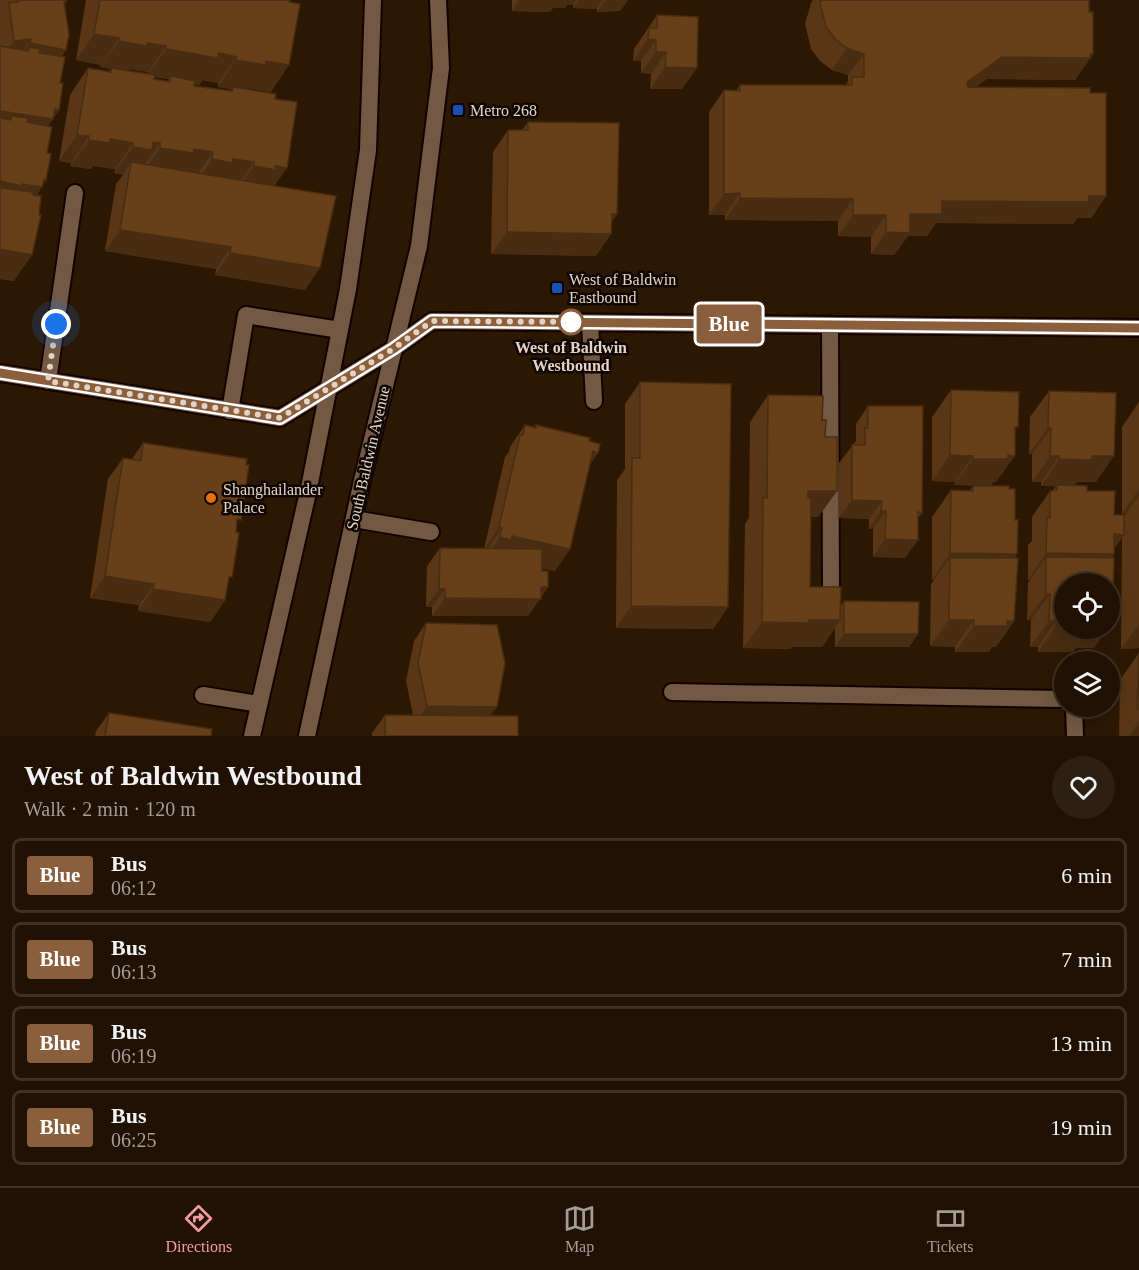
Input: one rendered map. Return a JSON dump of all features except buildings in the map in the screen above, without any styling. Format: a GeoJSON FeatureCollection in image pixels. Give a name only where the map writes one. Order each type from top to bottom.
{"type":"FeatureCollection","features":[{"type":"Feature","properties":{"kind":"main road"},"geometry":{"type":"LineString","coordinates":[[252,736],[309,488],[348,290],[368,150],[373,0]]}},
{"type":"Feature","properties":{"kind":"main road","name":"South Baldwin Avenue"},"geometry":{"type":"LineString","coordinates":[[307,736],[354,519],[419,246],[441,68],[438,0]]}},
{"type":"Feature","properties":{"kind":"main road"},"geometry":{"type":"LineString","coordinates":[[48,381],[75,193]]}},
{"type":"Feature","properties":{"kind":"main road"},"geometry":{"type":"LineString","coordinates":[[230,411],[246,315],[340,330]]}},
{"type":"Feature","properties":{"kind":"main road"},"geometry":{"type":"LineString","coordinates":[[0,373],[280,418],[393,349],[432,321],[1139,328]]}},
{"type":"Feature","properties":{"kind":"main road"},"geometry":{"type":"LineString","coordinates":[[590,322],[594,400]]}},
{"type":"Feature","properties":{"kind":"main road"},"geometry":{"type":"LineString","coordinates":[[830,325],[831,593]]}},
{"type":"Feature","properties":{"kind":"main road"},"geometry":{"type":"LineString","coordinates":[[354,519],[431,532]]}},
{"type":"Feature","properties":{"kind":"main road"},"geometry":{"type":"LineString","coordinates":[[672,692],[1054,699]]}},
{"type":"Feature","properties":{"kind":"main road"},"geometry":{"type":"LineString","coordinates":[[203,694],[259,704]]}},
{"type":"Feature","properties":{"kind":"main road"},"geometry":{"type":"LineString","coordinates":[[1074,717],[1075,736]]}},
{"type":"Feature","properties":{"kind":"bus line","name":"Blue"},"geometry":{"type":"LineString","coordinates":[[0,373],[280,418],[393,349],[432,321],[1139,328]]}},
{"type":"Feature","properties":{"kind":"place","name":"Metro 268"},"geometry":{"type":"Point","coordinates":[458,110]}},
{"type":"Feature","properties":{"kind":"place","name":"West of Baldwin Eastbound"},"geometry":{"type":"Point","coordinates":[557,288]}},
{"type":"Feature","properties":{"kind":"place","name":"West of Baldwin Westbound"},"geometry":{"type":"Point","coordinates":[571,322]}},
{"type":"Feature","properties":{"kind":"place","name":"Shanghailander Palace"},"geometry":{"type":"Point","coordinates":[211,498]}},
{"type":"Feature","properties":{"kind":"route"},"geometry":{"type":"LineString","coordinates":[[56,324],[48,381],[280,418],[393,349],[432,321],[571,322]]}}]}
